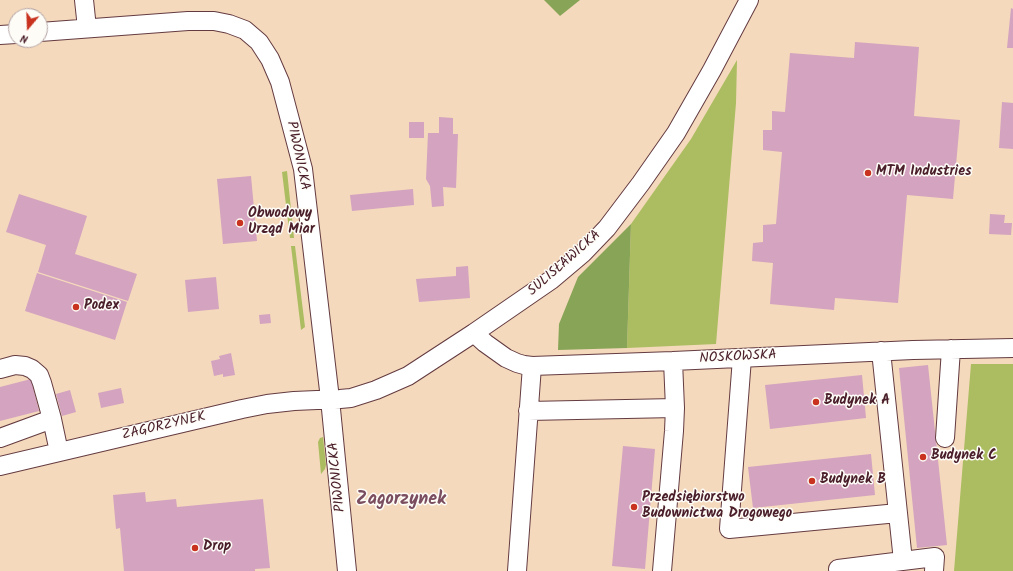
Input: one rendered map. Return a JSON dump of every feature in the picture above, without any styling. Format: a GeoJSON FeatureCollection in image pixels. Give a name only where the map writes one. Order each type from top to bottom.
{"type":"FeatureCollection","features":[{"type":"Feature","properties":{"kind":"street"},"geometry":{"type":"LineString","coordinates":[[84,0],[87,28]]}},
{"type":"Feature","properties":{"kind":"street","name":"SULISŁAWICKA"},"geometry":{"type":"LineString","coordinates":[[330,399],[357,396],[392,384],[408,376],[551,280],[583,253],[607,228],[676,133],[712,70],[748,0]]}},
{"type":"Feature","properties":{"kind":"street","name":"PIWONICKA"},"geometry":{"type":"LineString","coordinates":[[48,31],[188,21],[214,21],[229,24],[244,30],[259,42],[270,59],[280,82],[303,169],[330,399],[347,571]]}},
{"type":"Feature","properties":{"kind":"street","name":"NOSKOWSKA"},"geometry":{"type":"LineString","coordinates":[[474,333],[484,343],[506,358],[524,365],[532,366],[881,351],[1013,348]]}},
{"type":"Feature","properties":{"kind":"street"},"geometry":{"type":"LineString","coordinates":[[945,438],[952,349]]}},
{"type":"Feature","properties":{"kind":"street"},"geometry":{"type":"LineString","coordinates":[[881,351],[903,561]]}},
{"type":"Feature","properties":{"kind":"street"},"geometry":{"type":"LineString","coordinates":[[742,358],[729,530],[898,513]]}},
{"type":"Feature","properties":{"kind":"street"},"geometry":{"type":"LineString","coordinates":[[662,571],[674,431],[673,361]]}},
{"type":"Feature","properties":{"kind":"street"},"geometry":{"type":"LineString","coordinates":[[0,369],[15,365],[25,366],[32,369],[38,375],[42,383],[52,419],[59,452]]}},
{"type":"Feature","properties":{"kind":"street"},"geometry":{"type":"LineString","coordinates":[[517,571],[532,366]]}},
{"type":"Feature","properties":{"kind":"street","name":"ZAGORZYNEK"},"geometry":{"type":"LineString","coordinates":[[0,466],[254,406],[294,401],[330,399]]}},
{"type":"Feature","properties":{"kind":"street"},"geometry":{"type":"LineString","coordinates":[[528,411],[674,408]]}},
{"type":"Feature","properties":{"kind":"street"},"geometry":{"type":"LineString","coordinates":[[0,438],[52,419]]}},
{"type":"Feature","properties":{"kind":"street"},"geometry":{"type":"LineString","coordinates":[[838,569],[935,557],[934,571]]}},
{"type":"Feature","properties":{"kind":"green space"},"geometry":{"type":"Polygon","coordinates":[[[544,0],[580,0],[560,16],[544,0]]]}},
{"type":"Feature","properties":{"kind":"green space"},"geometry":{"type":"Polygon","coordinates":[[[737,60],[736,103],[716,344],[627,348],[631,224],[691,139],[737,60]]]}},
{"type":"Feature","properties":{"kind":"green space"},"geometry":{"type":"Polygon","coordinates":[[[287,171],[294,238],[290,238],[282,172],[287,171]]]}},
{"type":"Feature","properties":{"kind":"green space"},"geometry":{"type":"Polygon","coordinates":[[[631,224],[627,348],[558,350],[559,324],[578,277],[631,224]]]}},
{"type":"Feature","properties":{"kind":"green space"},"geometry":{"type":"Polygon","coordinates":[[[291,246],[295,246],[305,327],[301,330],[291,246]]]}},
{"type":"Feature","properties":{"kind":"green space"},"geometry":{"type":"Polygon","coordinates":[[[971,364],[1013,364],[1013,571],[954,571],[971,364]]]}},
{"type":"Feature","properties":{"kind":"green space"},"geometry":{"type":"Polygon","coordinates":[[[323,437],[326,465],[321,474],[318,442],[320,438],[323,437]]]}},
{"type":"Feature","properties":{"kind":"building"},"geometry":{"type":"Polygon","coordinates":[[[1011,8],[1013,9],[1013,48],[1007,48],[1011,8]]]}},
{"type":"Feature","properties":{"kind":"building","name":"MTM Industries"},"geometry":{"type":"Polygon","coordinates":[[[855,42],[919,47],[914,116],[960,120],[953,199],[907,195],[898,303],[835,298],[834,310],[770,304],[773,263],[752,261],[753,243],[763,242],[763,225],[776,224],[782,152],[763,150],[763,130],[772,130],[772,111],[785,112],[790,53],[854,58],[855,42]]]}},
{"type":"Feature","properties":{"kind":"building"},"geometry":{"type":"Polygon","coordinates":[[[1002,102],[1013,103],[1013,149],[999,148],[1002,102]]]}},
{"type":"Feature","properties":{"kind":"building"},"geometry":{"type":"Polygon","coordinates":[[[439,117],[453,118],[453,134],[458,134],[456,188],[443,187],[444,206],[432,207],[430,186],[426,179],[428,133],[439,133],[439,117]]]}},
{"type":"Feature","properties":{"kind":"building"},"geometry":{"type":"Polygon","coordinates":[[[409,122],[424,122],[424,138],[409,138],[409,122]]]}},
{"type":"Feature","properties":{"kind":"building"},"geometry":{"type":"Polygon","coordinates":[[[251,176],[257,241],[223,244],[217,179],[251,176]]]}},
{"type":"Feature","properties":{"kind":"building"},"geometry":{"type":"Polygon","coordinates":[[[413,189],[414,205],[352,211],[350,195],[413,189]]]}},
{"type":"Feature","properties":{"kind":"building"},"geometry":{"type":"Polygon","coordinates":[[[19,194],[87,216],[75,254],[137,274],[128,301],[38,272],[46,245],[6,232],[19,194]]]}},
{"type":"Feature","properties":{"kind":"building"},"geometry":{"type":"Polygon","coordinates":[[[990,214],[1005,215],[1004,223],[1012,223],[1011,235],[989,234],[990,214]]]}},
{"type":"Feature","properties":{"kind":"building"},"geometry":{"type":"Polygon","coordinates":[[[468,266],[470,298],[419,302],[416,279],[456,276],[456,267],[468,266]]]}},
{"type":"Feature","properties":{"kind":"building","name":"Podex"},"geometry":{"type":"Polygon","coordinates":[[[37,273],[127,302],[115,340],[25,311],[37,273]]]}},
{"type":"Feature","properties":{"kind":"building"},"geometry":{"type":"Polygon","coordinates":[[[216,277],[219,309],[188,312],[185,280],[216,277]]]}},
{"type":"Feature","properties":{"kind":"building"},"geometry":{"type":"Polygon","coordinates":[[[270,314],[271,323],[260,324],[259,315],[270,314]]]}},
{"type":"Feature","properties":{"kind":"building"},"geometry":{"type":"Polygon","coordinates":[[[231,353],[235,375],[223,377],[223,374],[214,376],[211,361],[220,359],[219,356],[231,353]]]}},
{"type":"Feature","properties":{"kind":"building","name":"Budynek C"},"geometry":{"type":"Polygon","coordinates":[[[928,365],[947,545],[917,548],[899,368],[928,365]]]}},
{"type":"Feature","properties":{"kind":"building","name":"Budynek A"},"geometry":{"type":"Polygon","coordinates":[[[862,375],[866,418],[770,429],[765,385],[862,375]]]}},
{"type":"Feature","properties":{"kind":"building"},"geometry":{"type":"Polygon","coordinates":[[[31,379],[39,411],[0,421],[0,387],[31,379]]]}},
{"type":"Feature","properties":{"kind":"building"},"geometry":{"type":"Polygon","coordinates":[[[121,388],[124,403],[101,408],[98,393],[121,388]]]}},
{"type":"Feature","properties":{"kind":"building"},"geometry":{"type":"Polygon","coordinates":[[[70,390],[76,412],[62,416],[56,394],[70,390]]]}},
{"type":"Feature","properties":{"kind":"building","name":"Przedsiębiorstwo Budownictwa Drogowego"},"geometry":{"type":"Polygon","coordinates":[[[623,446],[655,449],[645,569],[612,566],[623,446]]]}},
{"type":"Feature","properties":{"kind":"building","name":"Budynek B"},"geometry":{"type":"Polygon","coordinates":[[[871,454],[875,495],[753,508],[748,467],[871,454]]]}},
{"type":"Feature","properties":{"kind":"building","name":"Drop"},"geometry":{"type":"Polygon","coordinates":[[[145,492],[146,502],[176,499],[177,507],[263,499],[270,568],[255,569],[255,571],[124,571],[120,528],[116,529],[113,495],[145,492]]]}},
{"type":"Feature","properties":{"kind":"place","name":"MTM Industries"},"geometry":{"type":"Point","coordinates":[868,173]}},
{"type":"Feature","properties":{"kind":"place","name":"Obwodowy Urząd Miar"},"geometry":{"type":"Point","coordinates":[240,223]}},
{"type":"Feature","properties":{"kind":"place","name":"Podex"},"geometry":{"type":"Point","coordinates":[76,307]}},
{"type":"Feature","properties":{"kind":"place","name":"Budynek A"},"geometry":{"type":"Point","coordinates":[816,402]}},
{"type":"Feature","properties":{"kind":"place","name":"Budynek C"},"geometry":{"type":"Point","coordinates":[923,457]}},
{"type":"Feature","properties":{"kind":"place","name":"Budynek B"},"geometry":{"type":"Point","coordinates":[812,481]}},
{"type":"Feature","properties":{"kind":"place","name":"Przedsiębiorstwo Budownictwa Drogowego"},"geometry":{"type":"Point","coordinates":[634,507]}},
{"type":"Feature","properties":{"kind":"place","name":"Drop"},"geometry":{"type":"Point","coordinates":[195,548]}},
{"type":"Feature","properties":{"kind":"district","name":"Zagorzynek"},"geometry":{"type":"Point","coordinates":[401,501]}}]}
